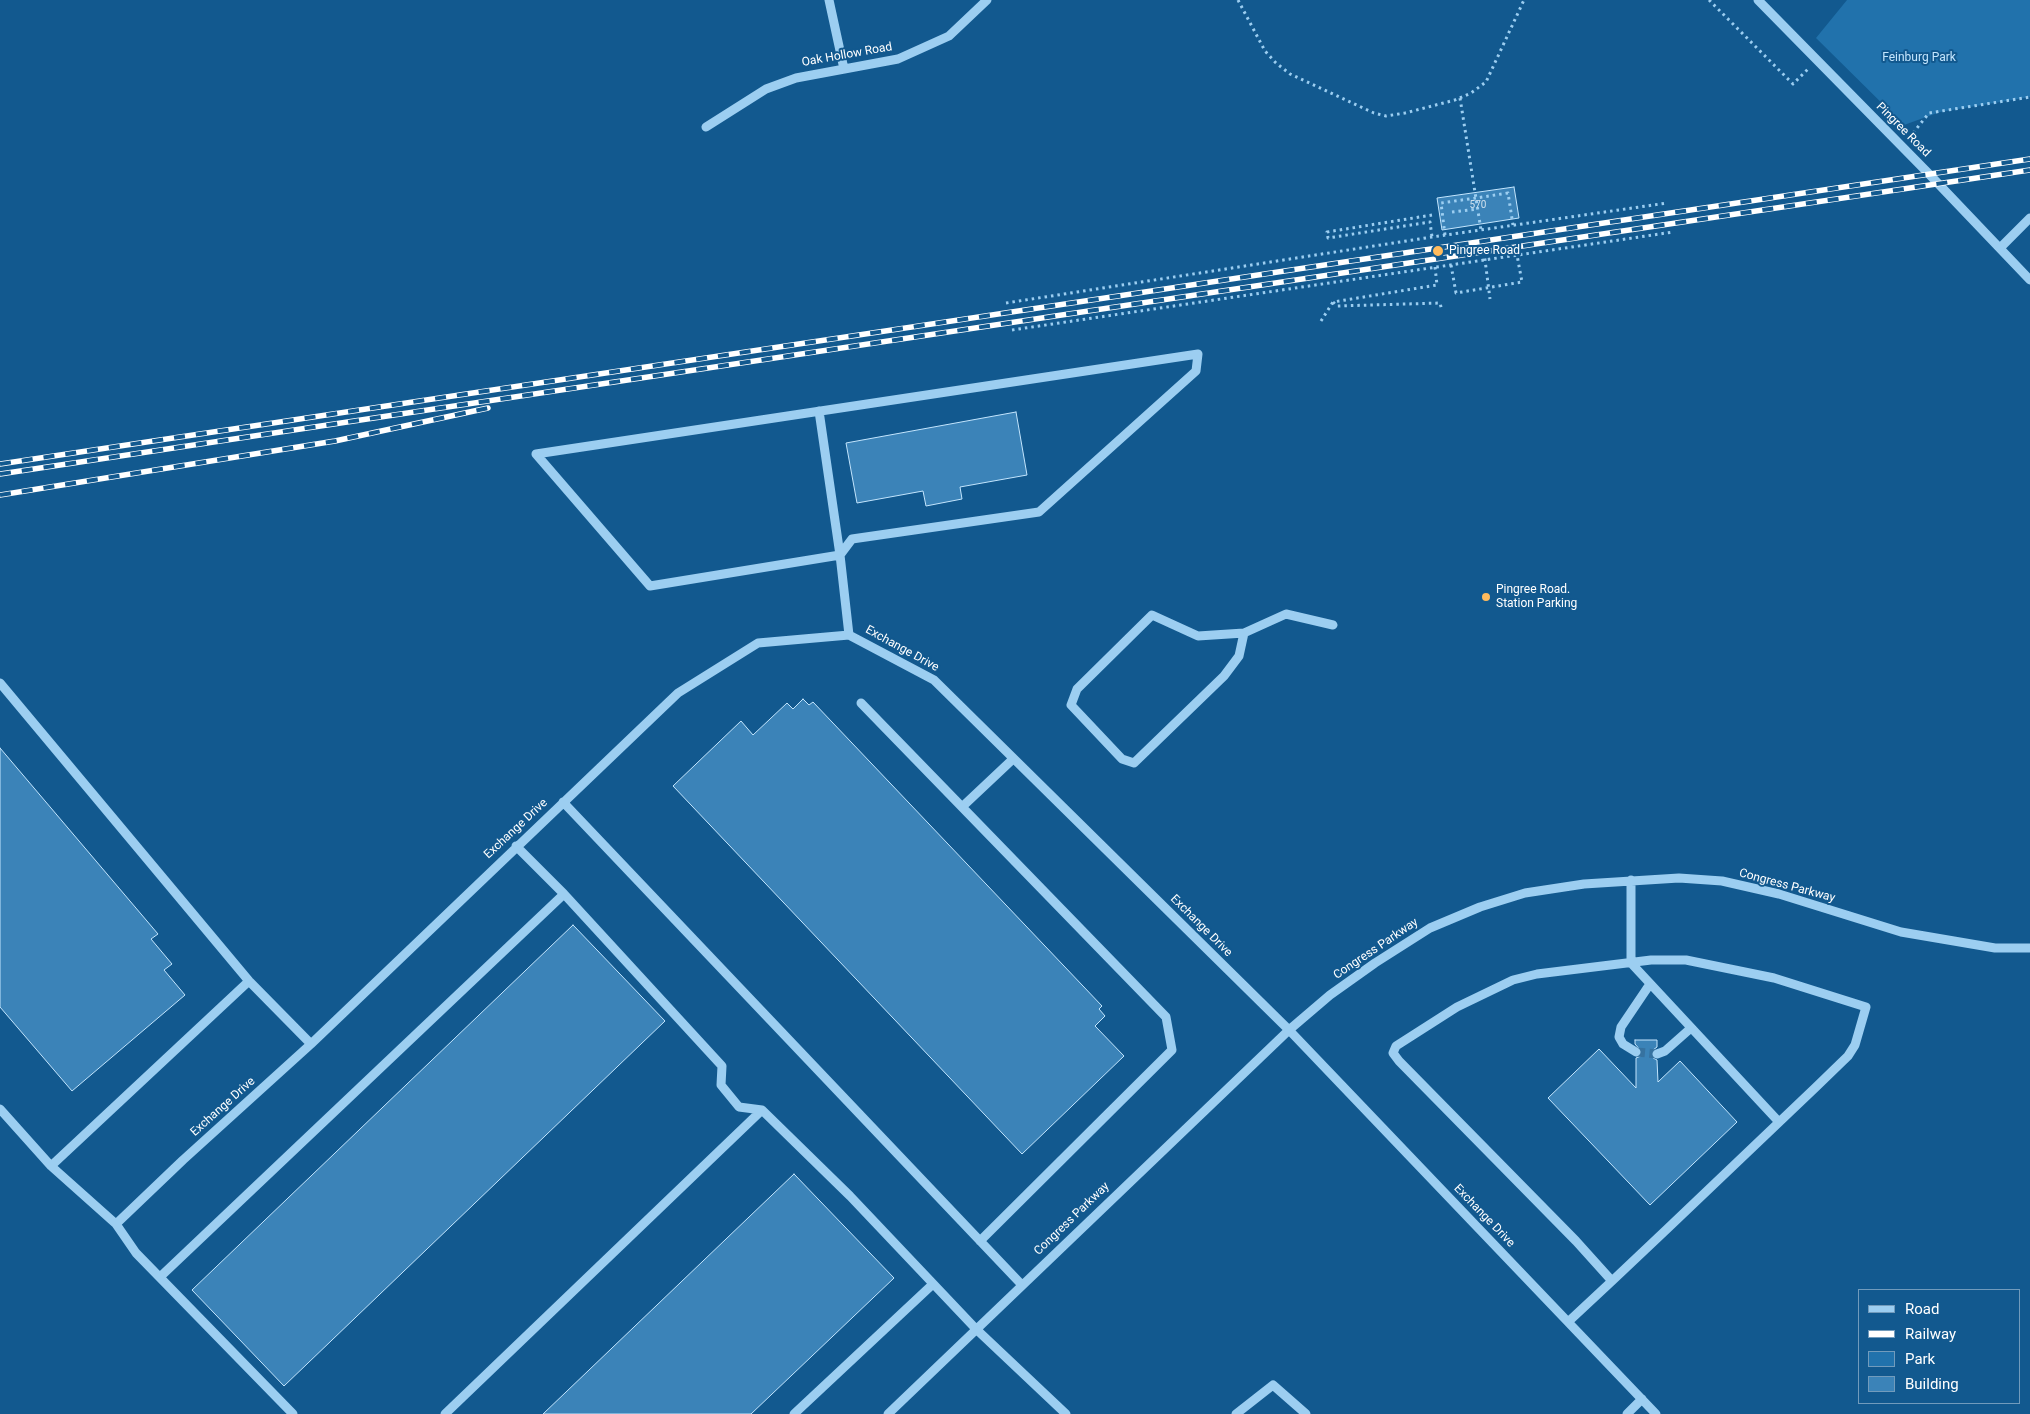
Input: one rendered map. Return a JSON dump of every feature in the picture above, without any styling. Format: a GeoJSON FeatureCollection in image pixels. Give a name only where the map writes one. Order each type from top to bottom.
{"type":"FeatureCollection","features":[{"type":"Feature","properties":{"kind":"street"},"geometry":{"type":"LineString","coordinates":[[829,0],[844,69]]}},
{"type":"Feature","properties":{"kind":"street","name":"Oak Hollow Road"},"geometry":{"type":"LineString","coordinates":[[706,127],[766,89],[796,78],[898,59],[948,36],[987,0]]}},
{"type":"Feature","properties":{"kind":"street","name":"Pingree Road"},"geometry":{"type":"LineString","coordinates":[[1758,0],[2030,280]]}},
{"type":"Feature","properties":{"kind":"street"},"geometry":{"type":"LineString","coordinates":[[2000,248],[2030,218]]}},
{"type":"Feature","properties":{"kind":"street"},"geometry":{"type":"LineString","coordinates":[[1198,354],[1196,371],[1039,512],[852,539],[840,554],[650,586],[536,454],[1198,354]]}},
{"type":"Feature","properties":{"kind":"street"},"geometry":{"type":"LineString","coordinates":[[819,411],[840,554],[849,634]]}},
{"type":"Feature","properties":{"kind":"street"},"geometry":{"type":"LineString","coordinates":[[1244,633],[1239,656],[1224,676],[1134,763],[1122,760],[1071,705],[1077,689],[1152,615],[1198,636],[1244,633],[1286,614],[1333,625]]}},
{"type":"Feature","properties":{"kind":"street","name":"Exchange Drive"},"geometry":{"type":"LineString","coordinates":[[116,1224],[183,1160],[311,1044],[678,693],[758,643],[849,634],[934,680],[1289,1030],[1656,1414]]}},
{"type":"Feature","properties":{"kind":"street"},"geometry":{"type":"LineString","coordinates":[[0,682],[249,981],[311,1044]]}},
{"type":"Feature","properties":{"kind":"street"},"geometry":{"type":"LineString","coordinates":[[861,703],[1166,1016],[1172,1050],[980,1241]]}},
{"type":"Feature","properties":{"kind":"street"},"geometry":{"type":"LineString","coordinates":[[962,806],[1013,758]]}},
{"type":"Feature","properties":{"kind":"street"},"geometry":{"type":"LineString","coordinates":[[563,802],[1022,1285]]}},
{"type":"Feature","properties":{"kind":"street"},"geometry":{"type":"LineString","coordinates":[[516,846],[564,894],[722,1066],[721,1086],[740,1107],[762,1110],[850,1196],[976,1329],[1066,1414]]}},
{"type":"Feature","properties":{"kind":"street","name":"Congress Parkway"},"geometry":{"type":"LineString","coordinates":[[888,1414],[1289,1030],[1330,995],[1375,962],[1430,928],[1480,907],[1525,893],[1584,884],[1679,878],[1722,881],[1779,894],[1901,932],[1996,948],[2030,948]]}},
{"type":"Feature","properties":{"kind":"street"},"geometry":{"type":"LineString","coordinates":[[1631,880],[1631,963],[1779,1122]]}},
{"type":"Feature","properties":{"kind":"street"},"geometry":{"type":"LineString","coordinates":[[160,1278],[564,894]]}},
{"type":"Feature","properties":{"kind":"street"},"geometry":{"type":"LineString","coordinates":[[1568,1322],[1612,1281],[1848,1056],[1855,1045],[1866,1008],[1774,978],[1686,960],[1651,960],[1537,974],[1513,980],[1457,1007],[1396,1046],[1393,1053],[1398,1061],[1576,1241],[1612,1281]]}},
{"type":"Feature","properties":{"kind":"street"},"geometry":{"type":"LineString","coordinates":[[51,1166],[249,981]]}},
{"type":"Feature","properties":{"kind":"street"},"geometry":{"type":"LineString","coordinates":[[1636,1052],[1623,1044],[1619,1037],[1621,1027],[1650,984]]}},
{"type":"Feature","properties":{"kind":"street"},"geometry":{"type":"LineString","coordinates":[[1657,1054],[1665,1051],[1691,1028]]}},
{"type":"Feature","properties":{"kind":"street"},"geometry":{"type":"LineString","coordinates":[[0,1109],[51,1166],[116,1224],[136,1253],[293,1414]]}},
{"type":"Feature","properties":{"kind":"street"},"geometry":{"type":"LineString","coordinates":[[445,1414],[762,1110]]}},
{"type":"Feature","properties":{"kind":"street"},"geometry":{"type":"LineString","coordinates":[[794,1414],[933,1284]]}},
{"type":"Feature","properties":{"kind":"street"},"geometry":{"type":"LineString","coordinates":[[1236,1414],[1273,1385],[1306,1414]]}},
{"type":"Feature","properties":{"kind":"street"},"geometry":{"type":"LineString","coordinates":[[1627,1414],[1642,1399]]}},
{"type":"Feature","properties":{"kind":"path"},"geometry":{"type":"LineString","coordinates":[[1238,0],[1265,51],[1290,74],[1338,97],[1386,116],[1405,113],[1460,98],[1486,82],[1524,0]]}},
{"type":"Feature","properties":{"kind":"path"},"geometry":{"type":"LineString","coordinates":[[1709,0],[1793,84],[1817,61]]}},
{"type":"Feature","properties":{"kind":"path"},"geometry":{"type":"LineString","coordinates":[[1901,146],[1929,113],[2030,97]]}},
{"type":"Feature","properties":{"kind":"path"},"geometry":{"type":"LineString","coordinates":[[1460,98],[1481,230]]}},
{"type":"Feature","properties":{"kind":"path"},"geometry":{"type":"LineString","coordinates":[[1445,235],[1441,203],[1508,193],[1514,225]]}},
{"type":"Feature","properties":{"kind":"path"},"geometry":{"type":"LineString","coordinates":[[1006,303],[1445,235],[1667,203]]}},
{"type":"Feature","properties":{"kind":"path"},"geometry":{"type":"LineString","coordinates":[[1452,212],[1478,209]]}},
{"type":"Feature","properties":{"kind":"path"},"geometry":{"type":"LineString","coordinates":[[1432,215],[1327,232],[1328,238],[1430,222],[1432,237]]}},
{"type":"Feature","properties":{"kind":"path"},"geometry":{"type":"LineString","coordinates":[[1012,330],[1673,232]]}},
{"type":"Feature","properties":{"kind":"path"},"geometry":{"type":"LineString","coordinates":[[1484,252],[1490,299]]}},
{"type":"Feature","properties":{"kind":"path"},"geometry":{"type":"LineString","coordinates":[[1451,265],[1456,293],[1489,288],[1522,282],[1517,255]]}},
{"type":"Feature","properties":{"kind":"path"},"geometry":{"type":"LineString","coordinates":[[1321,321],[1333,302],[1437,285],[1434,267]]}},
{"type":"Feature","properties":{"kind":"path"},"geometry":{"type":"LineString","coordinates":[[1333,302],[1337,306],[1440,304],[1442,312]]}},
{"type":"Feature","properties":{"kind":"green space","name":"Feinburg Park"},"geometry":{"type":"Polygon","coordinates":[[[1847,0],[2030,0],[2030,97],[1940,112],[1904,125],[1816,38],[1847,0]]]}},
{"type":"Feature","properties":{"kind":"building","name":"Pingree Road"},"geometry":{"type":"Polygon","coordinates":[[[1514,187],[1519,218],[1442,230],[1437,198],[1514,187]]]}},
{"type":"Feature","properties":{"kind":"building"},"geometry":{"type":"Polygon","coordinates":[[[1016,412],[1027,475],[960,487],[962,499],[926,506],[923,491],[857,503],[846,443],[1016,412]]]}},
{"type":"Feature","properties":{"kind":"building"},"geometry":{"type":"Polygon","coordinates":[[[803,699],[809,705],[813,702],[1102,1006],[1099,1009],[1105,1016],[1095,1026],[1124,1056],[1022,1154],[673,786],[741,721],[753,735],[787,703],[793,709],[803,699]]]}},
{"type":"Feature","properties":{"kind":"building"},"geometry":{"type":"Polygon","coordinates":[[[0,748],[158,934],[151,939],[172,964],[164,970],[185,995],[72,1091],[0,1007],[0,748]]]}},
{"type":"Feature","properties":{"kind":"building"},"geometry":{"type":"Polygon","coordinates":[[[573,925],[665,1021],[284,1386],[192,1290],[573,925]]]}},
{"type":"Feature","properties":{"kind":"building"},"geometry":{"type":"Polygon","coordinates":[[[1635,1040],[1657,1040],[1657,1047],[1651,1053],[1653,1058],[1657,1060],[1658,1082],[1680,1061],[1737,1122],[1650,1205],[1548,1098],[1599,1049],[1636,1088],[1636,1058],[1641,1056],[1642,1052],[1635,1044],[1635,1040]]]}},
{"type":"Feature","properties":{"kind":"building"},"geometry":{"type":"Polygon","coordinates":[[[794,1174],[894,1278],[751,1414],[543,1414],[794,1174]]]}},
{"type":"Feature","properties":{"kind":"tunnel"},"geometry":{"type":"LineString","coordinates":[[1636,1052],[1657,1054]]}},
{"type":"Feature","properties":{"kind":"railway"},"geometry":{"type":"LineString","coordinates":[[0,464],[2030,159]]}},
{"type":"Feature","properties":{"kind":"railway"},"geometry":{"type":"LineString","coordinates":[[0,474],[2030,170]]}},
{"type":"Feature","properties":{"kind":"railway"},"geometry":{"type":"LineString","coordinates":[[0,495],[335,441],[488,408]]}},
{"type":"Feature","properties":{"kind":"place","name":"Pingree Road"},"geometry":{"type":"Point","coordinates":[1438,251]}},
{"type":"Feature","properties":{"kind":"place","name":"Pingree Road. Station Parking"},"geometry":{"type":"Point","coordinates":[1486,597]}}]}
